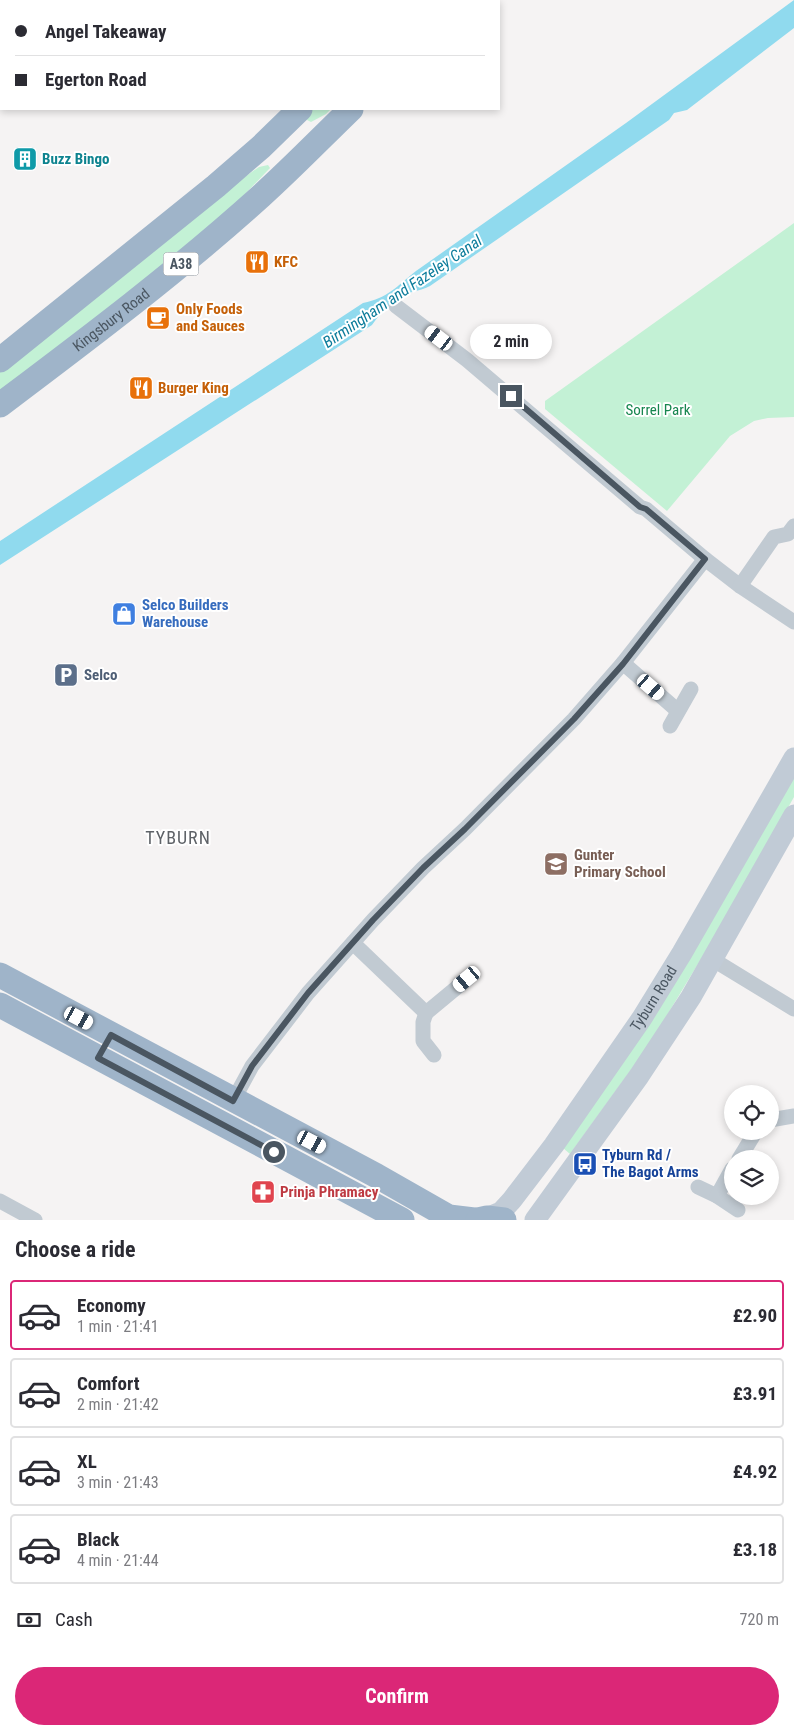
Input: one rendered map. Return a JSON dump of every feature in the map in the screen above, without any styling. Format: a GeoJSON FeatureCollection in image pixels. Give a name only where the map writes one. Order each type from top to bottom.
{"type":"FeatureCollection","features":[{"type":"Feature","properties":{"kind":"highway"},"geometry":{"type":"LineString","coordinates":[[299,110],[302,129],[312,132],[349,110]]}},
{"type":"Feature","properties":{"kind":"highway","name":"A38"},"geometry":{"type":"LineString","coordinates":[[0,360],[216,186],[261,147],[299,110]]}},
{"type":"Feature","properties":{"kind":"highway","name":"Kingsbury Road"},"geometry":{"type":"LineString","coordinates":[[0,405],[115,319],[220,232],[303,157],[350,110]]}},
{"type":"Feature","properties":{"kind":"highway"},"geometry":{"type":"LineString","coordinates":[[216,186],[275,151],[286,150],[303,157]]}},
{"type":"Feature","properties":{"kind":"highway"},"geometry":{"type":"LineString","coordinates":[[3,986],[111,1035],[377,1176],[450,1217],[460,1220],[486,1219]]}},
{"type":"Feature","properties":{"kind":"highway"},"geometry":{"type":"LineString","coordinates":[[0,1006],[402,1220]]}},
{"type":"Feature","properties":{"kind":"highway"},"geometry":{"type":"LineString","coordinates":[[98,1058],[111,1035]]}},
{"type":"Feature","properties":{"kind":"main road","name":"Tyburn Road"},"geometry":{"type":"LineString","coordinates":[[486,1219],[501,1212],[512,1200],[554,1145],[642,1018],[794,758]]}},
{"type":"Feature","properties":{"kind":"main road","name":"Tyburn Road"},"geometry":{"type":"LineString","coordinates":[[535,1220],[639,1076],[691,997],[794,815]]}},
{"type":"Feature","properties":{"kind":"street"},"geometry":{"type":"LineString","coordinates":[[396,306],[467,360],[640,507],[646,509],[705,559],[740,586],[794,622]]}},
{"type":"Feature","properties":{"kind":"street"},"geometry":{"type":"LineString","coordinates":[[740,586],[774,537],[788,534],[794,526]]}},
{"type":"Feature","properties":{"kind":"street"},"geometry":{"type":"LineString","coordinates":[[233,1101],[252,1066],[308,993],[373,920],[423,868],[465,829],[574,719],[623,664],[705,559]]}},
{"type":"Feature","properties":{"kind":"street"},"geometry":{"type":"LineString","coordinates":[[623,664],[678,711]]}},
{"type":"Feature","properties":{"kind":"street"},"geometry":{"type":"LineString","coordinates":[[670,726],[691,689]]}},
{"type":"Feature","properties":{"kind":"street"},"geometry":{"type":"LineString","coordinates":[[353,943],[426,1013]]}},
{"type":"Feature","properties":{"kind":"street"},"geometry":{"type":"LineString","coordinates":[[712,959],[794,1009]]}},
{"type":"Feature","properties":{"kind":"street"},"geometry":{"type":"LineString","coordinates":[[434,1055],[423,1041],[423,1022],[426,1013],[467,979]]}},
{"type":"Feature","properties":{"kind":"street"},"geometry":{"type":"LineString","coordinates":[[779,1118],[794,1116]]}},
{"type":"Feature","properties":{"kind":"street"},"geometry":{"type":"LineString","coordinates":[[717,1196],[724,1183]]}},
{"type":"Feature","properties":{"kind":"street"},"geometry":{"type":"LineString","coordinates":[[698,1187],[717,1196],[738,1210]]}},
{"type":"Feature","properties":{"kind":"street"},"geometry":{"type":"LineString","coordinates":[[0,1201],[36,1220]]}},
{"type":"Feature","properties":{"kind":"green space"},"geometry":{"type":"Polygon","coordinates":[[[309,110],[330,110],[311,122],[307,120],[309,110]]]}},
{"type":"Feature","properties":{"kind":"green space"},"geometry":{"type":"Polygon","coordinates":[[[268,165],[270,168],[222,218],[0,396],[0,367],[246,176],[259,167],[268,165]]]}},
{"type":"Feature","properties":{"kind":"green space","name":"Sorrel Park"},"geometry":{"type":"Polygon","coordinates":[[[794,223],[794,417],[768,418],[754,421],[730,436],[667,511],[545,409],[545,401],[794,223]]]}},
{"type":"Feature","properties":{"kind":"green space"},"geometry":{"type":"Polygon","coordinates":[[[794,766],[794,797],[733,906],[649,1045],[570,1154],[563,1148],[794,766]]]}},
{"type":"Feature","properties":{"kind":"water","name":"Birmingham and Fazeley Canal"},"geometry":{"type":"Polygon","coordinates":[[[794,0],[794,28],[687,110],[674,113],[669,120],[430,286],[406,294],[395,301],[384,310],[372,325],[0,565],[0,541],[363,303],[372,301],[392,291],[416,271],[626,123],[794,0]]]}},
{"type":"Feature","properties":{"kind":"place","name":"Buzz Bingo"},"geometry":{"type":"Point","coordinates":[25,159]}},
{"type":"Feature","properties":{"kind":"place","name":"KFC"},"geometry":{"type":"Point","coordinates":[257,262]}},
{"type":"Feature","properties":{"kind":"place","name":"Only Foods and Sauces"},"geometry":{"type":"Point","coordinates":[158,318]}},
{"type":"Feature","properties":{"kind":"place","name":"Burger King"},"geometry":{"type":"Point","coordinates":[141,388]}},
{"type":"Feature","properties":{"kind":"place","name":"Selco Builders Warehouse"},"geometry":{"type":"Point","coordinates":[124,614]}},
{"type":"Feature","properties":{"kind":"place","name":"Selco"},"geometry":{"type":"Point","coordinates":[66,675]}},
{"type":"Feature","properties":{"kind":"place","name":"Gunter Primary School"},"geometry":{"type":"Point","coordinates":[556,864]}},
{"type":"Feature","properties":{"kind":"place","name":"Tyburn Rd / The Bagot Arms"},"geometry":{"type":"Point","coordinates":[585,1164]}},
{"type":"Feature","properties":{"kind":"place","name":"Prinja Phramacy"},"geometry":{"type":"Point","coordinates":[263,1192]}},
{"type":"Feature","properties":{"kind":"district","name":"TYBURN"},"geometry":{"type":"Point","coordinates":[178,838]}},
{"type":"Feature","properties":{"kind":"route"},"geometry":{"type":"LineString","coordinates":[[274,1152],[98,1058],[111,1035],[233,1101],[252,1066],[308,993],[373,920],[423,868],[465,829],[574,719],[623,664],[705,559],[646,509],[640,507],[511,396]]}}]}
